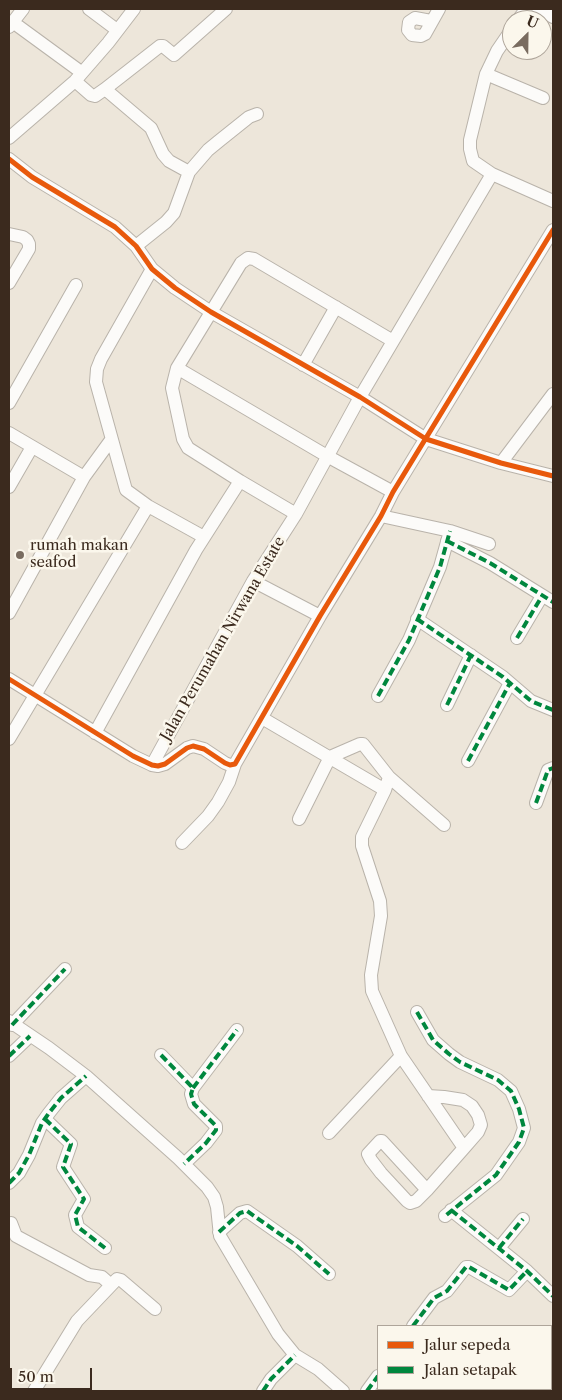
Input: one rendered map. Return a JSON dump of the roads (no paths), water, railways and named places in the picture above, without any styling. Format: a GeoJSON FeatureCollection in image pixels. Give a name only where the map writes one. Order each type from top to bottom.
{"type":"FeatureCollection","features":[{"type":"Feature","properties":{"kind":"street"},"geometry":{"type":"LineString","coordinates":[[24,9],[11,25],[78,76],[91,95],[95,96],[160,46],[163,46],[174,55],[226,9]]}},
{"type":"Feature","properties":{"kind":"street"},"geometry":{"type":"LineString","coordinates":[[89,9],[117,30]]}},
{"type":"Feature","properties":{"kind":"street"},"geometry":{"type":"LineString","coordinates":[[9,138],[78,76],[108,43],[134,9]]}},
{"type":"Feature","properties":{"kind":"street"},"geometry":{"type":"LineString","coordinates":[[431,21],[439,9]]}},
{"type":"Feature","properties":{"kind":"street"},"geometry":{"type":"LineString","coordinates":[[538,9],[553,17]]}},
{"type":"Feature","properties":{"kind":"street"},"geometry":{"type":"LineString","coordinates":[[502,44],[486,74],[470,140],[473,161],[492,174],[553,201]]}},
{"type":"Feature","properties":{"kind":"street"},"geometry":{"type":"LineString","coordinates":[[486,74],[542,98]]}},
{"type":"Feature","properties":{"kind":"street"},"geometry":{"type":"LineString","coordinates":[[105,89],[151,128],[163,154],[169,161],[189,172]]}},
{"type":"Feature","properties":{"kind":"street"},"geometry":{"type":"LineString","coordinates":[[136,246],[166,222],[174,213],[189,172],[208,150],[249,117],[257,114]]}},
{"type":"Feature","properties":{"kind":"street"},"geometry":{"type":"LineString","coordinates":[[9,159],[32,177],[115,226],[136,246],[152,269],[175,288],[211,312],[360,397],[426,439],[553,476]]}},
{"type":"Feature","properties":{"kind":"street","name":"Jalan Perumahan Nirwana Estate"},"geometry":{"type":"LineString","coordinates":[[152,765],[254,581],[296,514],[360,397],[492,174]]}},
{"type":"Feature","properties":{"kind":"street"},"geometry":{"type":"LineString","coordinates":[[182,843],[208,816],[218,802],[229,782],[235,764],[320,616],[553,230]]}},
{"type":"Feature","properties":{"kind":"street"},"geometry":{"type":"LineString","coordinates":[[9,234],[24,237],[29,244],[9,284]]}},
{"type":"Feature","properties":{"kind":"street"},"geometry":{"type":"LineString","coordinates":[[296,514],[192,452],[185,444],[172,388],[177,368],[241,263],[248,258],[254,259],[393,341]]}},
{"type":"Feature","properties":{"kind":"street"},"geometry":{"type":"LineString","coordinates":[[152,269],[97,369],[96,382],[126,490],[148,506],[204,537]]}},
{"type":"Feature","properties":{"kind":"street"},"geometry":{"type":"LineString","coordinates":[[9,402],[76,285]]}},
{"type":"Feature","properties":{"kind":"street"},"geometry":{"type":"LineString","coordinates":[[303,365],[336,307]]}},
{"type":"Feature","properties":{"kind":"street"},"geometry":{"type":"LineString","coordinates":[[177,368],[327,456],[394,492]]}},
{"type":"Feature","properties":{"kind":"street"},"geometry":{"type":"LineString","coordinates":[[502,462],[553,394]]}},
{"type":"Feature","properties":{"kind":"street"},"geometry":{"type":"LineString","coordinates":[[9,433],[84,478]]}},
{"type":"Feature","properties":{"kind":"street"},"geometry":{"type":"LineString","coordinates":[[9,612],[84,478],[111,440]]}},
{"type":"Feature","properties":{"kind":"street"},"geometry":{"type":"LineString","coordinates":[[9,487],[32,447]]}},
{"type":"Feature","properties":{"kind":"street"},"geometry":{"type":"LineString","coordinates":[[95,733],[204,537],[240,481]]}},
{"type":"Feature","properties":{"kind":"street"},"geometry":{"type":"LineString","coordinates":[[9,739],[148,506]]}},
{"type":"Feature","properties":{"kind":"street"},"geometry":{"type":"LineString","coordinates":[[381,516],[449,536],[489,544]]}},
{"type":"Feature","properties":{"kind":"street"},"geometry":{"type":"LineString","coordinates":[[449,536],[548,599],[517,638]]}},
{"type":"Feature","properties":{"kind":"street"},"geometry":{"type":"LineString","coordinates":[[378,696],[408,640],[440,567],[449,536]]}},
{"type":"Feature","properties":{"kind":"street"},"geometry":{"type":"LineString","coordinates":[[254,581],[320,616]]}},
{"type":"Feature","properties":{"kind":"street"},"geometry":{"type":"LineString","coordinates":[[417,619],[510,683],[531,701],[553,710]]}},
{"type":"Feature","properties":{"kind":"street"},"geometry":{"type":"LineString","coordinates":[[447,705],[471,655]]}},
{"type":"Feature","properties":{"kind":"street"},"geometry":{"type":"LineString","coordinates":[[9,680],[133,756],[152,765],[164,764],[193,746],[204,749],[225,763],[235,764]]}},
{"type":"Feature","properties":{"kind":"street"},"geometry":{"type":"LineString","coordinates":[[468,761],[510,683]]}},
{"type":"Feature","properties":{"kind":"street"},"geometry":{"type":"LineString","coordinates":[[262,718],[385,790]]}},
{"type":"Feature","properties":{"kind":"street"},"geometry":{"type":"LineString","coordinates":[[299,819],[330,757],[356,744],[363,744],[389,777],[444,825]]}},
{"type":"Feature","properties":{"kind":"street"},"geometry":{"type":"LineString","coordinates":[[536,803],[548,770],[553,768]]}},
{"type":"Feature","properties":{"kind":"street"},"geometry":{"type":"LineString","coordinates":[[389,777],[385,790],[362,837],[362,846],[380,901],[381,916],[371,975],[372,991],[401,1056],[464,1148]]}},
{"type":"Feature","properties":{"kind":"street"},"geometry":{"type":"LineString","coordinates":[[65,969],[10,1023],[49,1048],[86,1076],[184,1164],[206,1187],[214,1197],[220,1236],[278,1334],[294,1355],[318,1369],[343,1391]]}},
{"type":"Feature","properties":{"kind":"street"},"geometry":{"type":"LineString","coordinates":[[417,1012],[433,1040],[460,1062],[498,1080],[511,1091],[519,1109],[524,1128],[519,1142],[496,1176],[448,1213],[499,1248],[528,1271],[553,1296]]}},
{"type":"Feature","properties":{"kind":"street"},"geometry":{"type":"LineString","coordinates":[[184,1164],[206,1143],[216,1128],[194,1104],[191,1094],[193,1088],[236,1030]]}},
{"type":"Feature","properties":{"kind":"street"},"geometry":{"type":"LineString","coordinates":[[9,1056],[30,1036]]}},
{"type":"Feature","properties":{"kind":"street"},"geometry":{"type":"LineString","coordinates":[[161,1055],[193,1088]]}},
{"type":"Feature","properties":{"kind":"street"},"geometry":{"type":"LineString","coordinates":[[329,1133],[401,1056]]}},
{"type":"Feature","properties":{"kind":"street"},"geometry":{"type":"LineString","coordinates":[[9,1183],[19,1173],[45,1119],[61,1098],[86,1076]]}},
{"type":"Feature","properties":{"kind":"street"},"geometry":{"type":"LineString","coordinates":[[426,1190],[382,1141],[368,1152],[371,1160],[407,1201],[414,1203],[426,1190],[464,1148],[478,1132],[481,1125],[478,1115],[472,1106],[462,1100],[428,1096]]}},
{"type":"Feature","properties":{"kind":"street"},"geometry":{"type":"LineString","coordinates":[[45,1119],[71,1144],[63,1167],[84,1199],[75,1215],[78,1227],[105,1248]]}},
{"type":"Feature","properties":{"kind":"street"},"geometry":{"type":"LineString","coordinates":[[219,1232],[240,1212],[247,1212],[297,1246],[329,1274]]}},
{"type":"Feature","properties":{"kind":"street"},"geometry":{"type":"LineString","coordinates":[[499,1248],[522,1219]]}},
{"type":"Feature","properties":{"kind":"street"},"geometry":{"type":"LineString","coordinates":[[10,1223],[16,1236],[89,1275],[99,1276],[111,1285]]}},
{"type":"Feature","properties":{"kind":"street"},"geometry":{"type":"LineString","coordinates":[[414,1325],[434,1298],[446,1291],[466,1267],[508,1290],[528,1271]]}},
{"type":"Feature","properties":{"kind":"street"},"geometry":{"type":"LineString","coordinates":[[34,1391],[77,1321],[119,1278],[155,1309]]}},
{"type":"Feature","properties":{"kind":"street"},"geometry":{"type":"LineString","coordinates":[[263,1391],[270,1379],[294,1355]]}},
{"type":"Feature","properties":{"kind":"street"},"geometry":{"type":"LineString","coordinates":[[367,1391],[377,1377]]}},
{"type":"Feature","properties":{"kind":"place","name":"rumah makan seafod"},"geometry":{"type":"Point","coordinates":[20,555]}}]}
